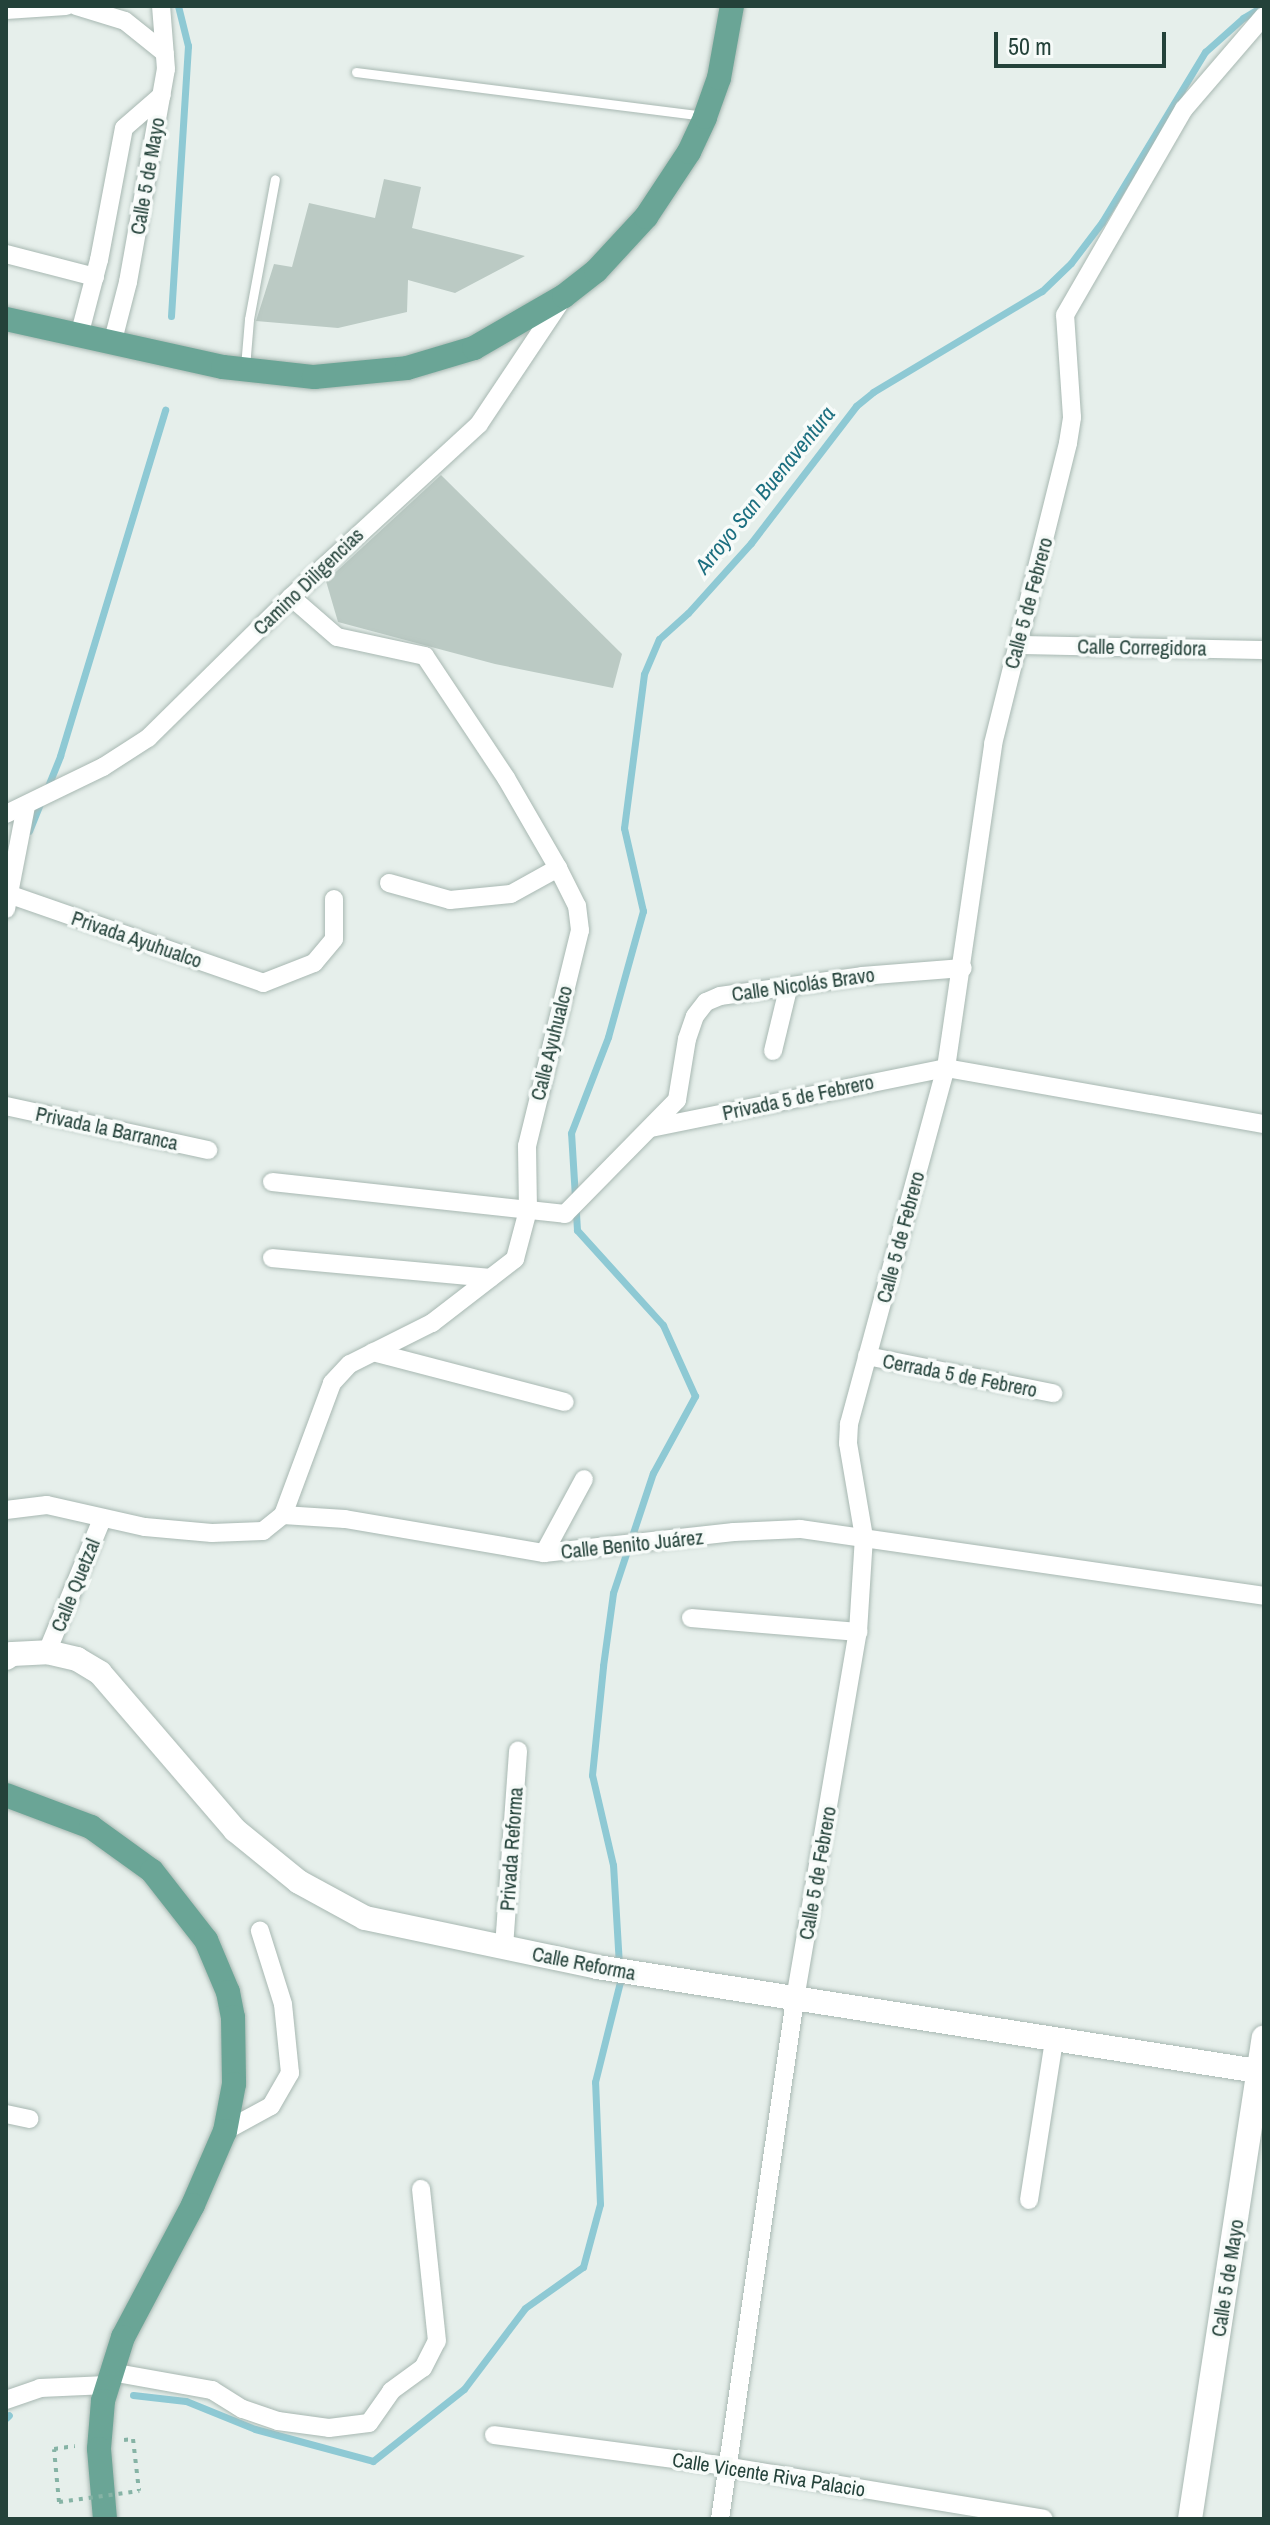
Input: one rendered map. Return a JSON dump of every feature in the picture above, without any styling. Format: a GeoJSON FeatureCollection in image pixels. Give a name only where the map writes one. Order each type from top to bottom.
{"type":"FeatureCollection","features":[{"type":"Feature","properties":{"kind":"main road"},"geometry":{"type":"LineString","coordinates":[[6,319],[245,370],[314,377],[407,368],[474,348],[564,296],[596,271],[646,217],[689,152],[705,117],[719,78],[732,6]]}},
{"type":"Feature","properties":{"kind":"main road"},"geometry":{"type":"LineString","coordinates":[[6,1795],[77,1821],[122,1846],[172,1892],[199,1928],[228,1992],[233,2017],[234,2084],[225,2131],[193,2205],[123,2337],[109,2378],[99,2449],[108,2516]]}},
{"type":"Feature","properties":{"kind":"street"},"geometry":{"type":"LineString","coordinates":[[6,10],[66,6]]}},
{"type":"Feature","properties":{"kind":"street"},"geometry":{"type":"LineString","coordinates":[[76,6],[125,21],[165,53]]}},
{"type":"Feature","properties":{"kind":"street","name":"Calle 5 de Mayo"},"geometry":{"type":"LineString","coordinates":[[112,344],[128,282],[162,95],[165,53],[161,6]]}},
{"type":"Feature","properties":{"kind":"street","name":"Calle 5 de Febrero"},"geometry":{"type":"LineString","coordinates":[[720,2519],[725,2466],[795,1999],[858,1632],[864,1537],[848,1443],[849,1424],[946,1068],[963,968],[981,808],[1004,691],[1019,645],[1072,417],[1065,315],[1070,301],[1184,109],[1264,16]]}},
{"type":"Feature","properties":{"kind":"street"},"geometry":{"type":"LineString","coordinates":[[79,336],[95,277],[124,128],[162,95]]}},
{"type":"Feature","properties":{"kind":"street"},"geometry":{"type":"LineString","coordinates":[[6,254],[95,277]]}},
{"type":"Feature","properties":{"kind":"street","name":"Camino Diligencias"},"geometry":{"type":"LineString","coordinates":[[6,814],[26,810],[148,738],[291,597],[479,424],[564,296]]}},
{"type":"Feature","properties":{"kind":"street","name":"Calle Ayuhualco"},"geometry":{"type":"LineString","coordinates":[[283,1515],[332,1383],[350,1364],[432,1323],[515,1259],[528,1210],[527,1146],[580,930],[577,906],[558,868],[506,778],[425,656],[337,637],[291,597]]}},
{"type":"Feature","properties":{"kind":"street","name":"Calle Corregidora"},"geometry":{"type":"LineString","coordinates":[[1019,645],[1264,650]]}},
{"type":"Feature","properties":{"kind":"street"},"geometry":{"type":"LineString","coordinates":[[9,898],[26,810]]}},
{"type":"Feature","properties":{"kind":"street"},"geometry":{"type":"LineString","coordinates":[[389,883],[450,900],[511,894],[558,868]]}},
{"type":"Feature","properties":{"kind":"street","name":"Privada Ayuhualco"},"geometry":{"type":"LineString","coordinates":[[9,898],[263,983],[314,963],[334,939],[334,899]]}},
{"type":"Feature","properties":{"kind":"street","name":"Calle Nicolás Bravo"},"geometry":{"type":"LineString","coordinates":[[272,1182],[565,1214],[677,1100],[687,1039],[695,1016],[706,1002],[720,996],[788,989],[862,976],[963,968]]}},
{"type":"Feature","properties":{"kind":"street"},"geometry":{"type":"LineString","coordinates":[[773,1051],[788,989]]}},
{"type":"Feature","properties":{"kind":"street"},"geometry":{"type":"LineString","coordinates":[[946,1068],[1264,1124]]}},
{"type":"Feature","properties":{"kind":"street","name":"Privada 5 de Febrero"},"geometry":{"type":"LineString","coordinates":[[651,1128],[946,1068]]}},
{"type":"Feature","properties":{"kind":"street","name":"Privada la Barranca"},"geometry":{"type":"LineString","coordinates":[[6,1106],[208,1150]]}},
{"type":"Feature","properties":{"kind":"street"},"geometry":{"type":"LineString","coordinates":[[272,1258],[490,1278]]}},
{"type":"Feature","properties":{"kind":"street"},"geometry":{"type":"LineString","coordinates":[[373,1352],[565,1402]]}},
{"type":"Feature","properties":{"kind":"street","name":"Cerrada 5 de Febrero"},"geometry":{"type":"LineString","coordinates":[[867,1356],[1053,1393]]}},
{"type":"Feature","properties":{"kind":"street"},"geometry":{"type":"LineString","coordinates":[[544,1553],[584,1479]]}},
{"type":"Feature","properties":{"kind":"street","name":"Calle Benito Juárez"},"geometry":{"type":"LineString","coordinates":[[6,1510],[47,1505],[102,1519],[212,1533],[263,1531],[283,1515],[345,1519],[544,1553],[582,1552],[734,1532],[800,1529],[1264,1596]]}},
{"type":"Feature","properties":{"kind":"street","name":"Calle Quetzal"},"geometry":{"type":"LineString","coordinates":[[47,1652],[102,1519]]}},
{"type":"Feature","properties":{"kind":"street"},"geometry":{"type":"LineString","coordinates":[[691,1618],[858,1632]]}},
{"type":"Feature","properties":{"kind":"street","name":"Calle Reforma"},"geometry":{"type":"LineString","coordinates":[[6,1658],[12,1654],[47,1652],[77,1659],[100,1673],[235,1830],[299,1882],[365,1918],[597,1967],[1261,2072]]}},
{"type":"Feature","properties":{"kind":"street","name":"Privada Reforma"},"geometry":{"type":"LineString","coordinates":[[504,1947],[518,1750]]}},
{"type":"Feature","properties":{"kind":"street"},"geometry":{"type":"LineString","coordinates":[[225,2131],[271,2106],[290,2073],[283,2004],[260,1931]]}},
{"type":"Feature","properties":{"kind":"street","name":"Calle 5 de Mayo"},"geometry":{"type":"LineString","coordinates":[[1190,2519],[1264,2038]]}},
{"type":"Feature","properties":{"kind":"street"},"geometry":{"type":"LineString","coordinates":[[1029,2200],[1054,2040]]}},
{"type":"Feature","properties":{"kind":"street"},"geometry":{"type":"LineString","coordinates":[[6,2114],[29,2119]]}},
{"type":"Feature","properties":{"kind":"street"},"geometry":{"type":"LineString","coordinates":[[6,2400],[40,2388],[109,2378],[212,2390],[243,2409],[278,2421],[329,2428],[369,2423],[391,2391],[423,2368],[437,2341],[421,2189]]}},
{"type":"Feature","properties":{"kind":"street","name":"Calle Vicente Riva Palacio"},"geometry":{"type":"LineString","coordinates":[[494,2435],[725,2466],[1044,2519]]}},
{"type":"Feature","properties":{"kind":"lane"},"geometry":{"type":"LineString","coordinates":[[356,72],[705,117]]}},
{"type":"Feature","properties":{"kind":"lane"},"geometry":{"type":"LineString","coordinates":[[245,370],[249,319],[275,179]]}},
{"type":"Feature","properties":{"kind":"path"},"geometry":{"type":"LineString","coordinates":[[54,2449],[59,2502],[139,2491],[133,2439]]}},
{"type":"Feature","properties":{"kind":"building"},"geometry":{"type":"Polygon","coordinates":[[[384,179],[421,187],[412,228],[525,256],[455,293],[408,280],[407,312],[338,328],[256,321],[274,264],[292,267],[309,203],[375,218],[384,179]]]}},
{"type":"Feature","properties":{"kind":"building"},"geometry":{"type":"Polygon","coordinates":[[[441,475],[622,654],[613,688],[495,664],[338,622],[326,581],[441,475]]]}},
{"type":"Feature","properties":{"kind":"waterway"},"geometry":{"type":"LineString","coordinates":[[171,316],[188,46],[178,6]]}},
{"type":"Feature","properties":{"kind":"waterway","name":"Arroyo San Buenaventura"},"geometry":{"type":"LineString","coordinates":[[133,2395],[186,2401],[255,2429],[373,2461],[464,2389],[525,2308],[583,2267],[600,2204],[595,2082],[620,1982],[613,1865],[592,1775],[603,1666],[613,1593],[653,1473],[695,1396],[663,1325],[577,1230],[571,1133],[608,1037],[643,911],[624,828],[644,674],[659,639],[688,613],[751,543],[856,406],[873,392],[1042,291],[1071,263],[1102,222],[1205,52],[1243,18],[1263,6]]}},
{"type":"Feature","properties":{"kind":"waterway"},"geometry":{"type":"LineString","coordinates":[[46,791],[60,756],[165,410]]}},
{"type":"Feature","properties":{"kind":"waterway"},"geometry":{"type":"LineString","coordinates":[[29,831],[41,802]]}},
{"type":"Feature","properties":{"kind":"waterway","name":"Arroyo San Buenaventura"},"geometry":{"type":"LineString","coordinates":[[6,2418],[9,2415]]}}]}
